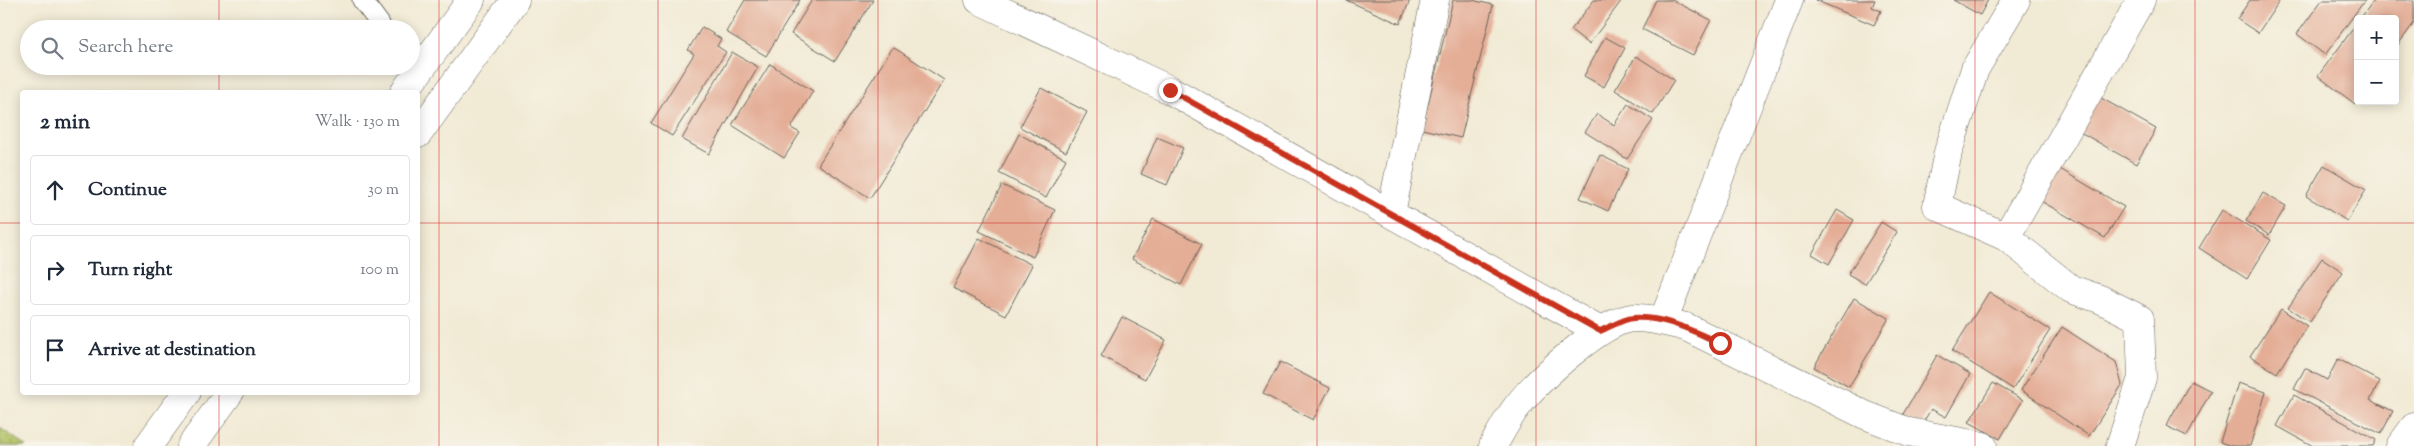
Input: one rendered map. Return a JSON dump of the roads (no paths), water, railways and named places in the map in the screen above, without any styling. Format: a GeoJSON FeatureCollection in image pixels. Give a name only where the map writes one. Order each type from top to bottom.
{"type":"FeatureCollection","features":[{"type":"Feature","properties":{"kind":"street"},"geometry":{"type":"LineString","coordinates":[[420,70],[471,0]]}},
{"type":"Feature","properties":{"kind":"street"},"geometry":{"type":"LineString","coordinates":[[420,131],[515,0]]}},
{"type":"Feature","properties":{"kind":"street"},"geometry":{"type":"LineString","coordinates":[[978,0],[1170,90],[1600,331]]}},
{"type":"Feature","properties":{"kind":"street"},"geometry":{"type":"LineString","coordinates":[[1391,213],[1435,0]]}},
{"type":"Feature","properties":{"kind":"street"},"geometry":{"type":"LineString","coordinates":[[1663,321],[1789,0]]}},
{"type":"Feature","properties":{"kind":"street"},"geometry":{"type":"LineString","coordinates":[[2016,0],[1974,69],[1948,152],[1936,206],[2006,237],[2071,289],[2100,299],[2140,319],[2142,378],[2120,446]]}},
{"type":"Feature","properties":{"kind":"street"},"geometry":{"type":"LineString","coordinates":[[2006,237],[2141,0]]}},
{"type":"Feature","properties":{"kind":"street"},"geometry":{"type":"LineString","coordinates":[[405,90],[416,75]]}},
{"type":"Feature","properties":{"kind":"street"},"geometry":{"type":"LineString","coordinates":[[1493,446],[1519,404],[1570,355],[1600,331],[1632,318],[1663,321],[1686,327],[1720,343],[1751,361],[1874,418],[1909,432],[1983,446]]}},
{"type":"Feature","properties":{"kind":"street"},"geometry":{"type":"LineString","coordinates":[[148,446],[185,395]]}},
{"type":"Feature","properties":{"kind":"street"},"geometry":{"type":"LineString","coordinates":[[191,446],[228,395]]}},
{"type":"Feature","properties":{"kind":"street"},"geometry":{"type":"LineString","coordinates":[[2400,446],[2414,427]]}},
{"type":"Feature","properties":{"kind":"lane"},"geometry":{"type":"LineString","coordinates":[[362,0],[377,20]]}}]}
